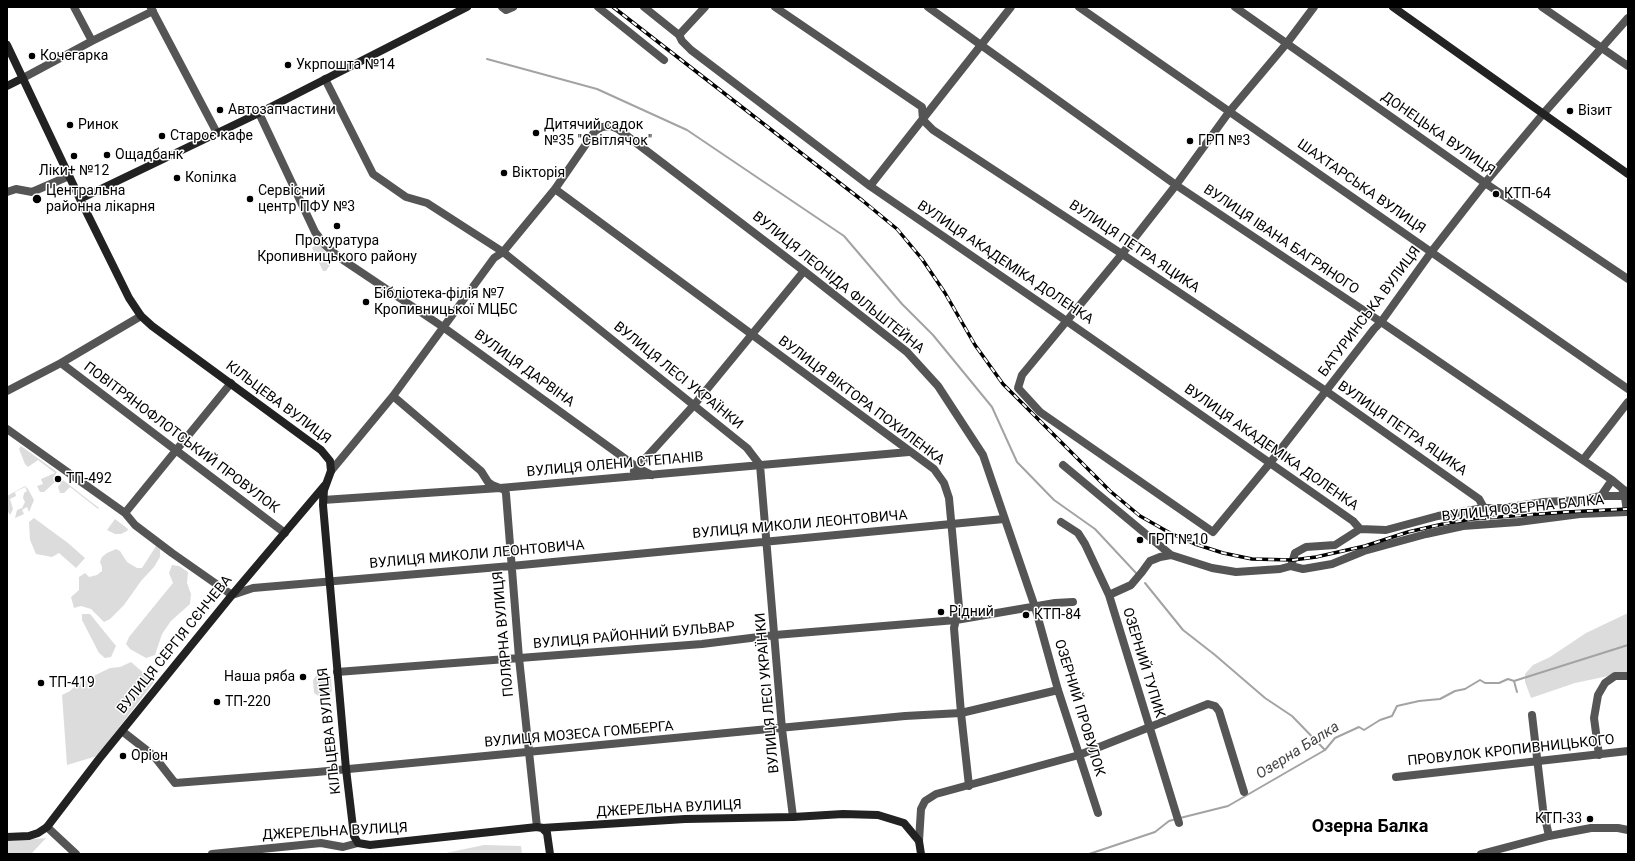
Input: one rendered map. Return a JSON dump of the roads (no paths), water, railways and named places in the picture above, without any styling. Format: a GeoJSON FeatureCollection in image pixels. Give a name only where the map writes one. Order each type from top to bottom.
{"type":"FeatureCollection","features":[{"type":"Feature","properties":{"kind":"main road"},"geometry":{"type":"LineString","coordinates":[[80,199],[259,113],[467,7]]}},
{"type":"Feature","properties":{"kind":"main road"},"geometry":{"type":"LineString","coordinates":[[1393,7],[1628,174]]}},
{"type":"Feature","properties":{"kind":"main road","name":"КІЛЬЦЕВА ВУЛИЦЯ"},"geometry":{"type":"LineString","coordinates":[[7,45],[80,199],[129,298],[141,316],[152,326],[325,453],[330,461],[331,471],[322,500],[346,768],[354,836],[358,843]]}},
{"type":"Feature","properties":{"kind":"main road"},"geometry":{"type":"LineString","coordinates":[[7,86],[23,78]]}},
{"type":"Feature","properties":{"kind":"main road","name":"ВУЛИЦЯ СЕРГІЯ СЄНЧЕВА"},"geometry":{"type":"LineString","coordinates":[[47,827],[122,731],[232,595],[327,482]]}},
{"type":"Feature","properties":{"kind":"main road","name":"ДЖЕРЕЛЬНА ВУЛИЦЯ"},"geometry":{"type":"LineString","coordinates":[[358,843],[370,845],[540,828],[685,819],[793,817],[843,814],[878,815],[904,823],[919,841]]}},
{"type":"Feature","properties":{"kind":"main road"},"geometry":{"type":"LineString","coordinates":[[7,837],[29,836],[38,833],[47,827]]}},
{"type":"Feature","properties":{"kind":"main road"},"geometry":{"type":"LineString","coordinates":[[540,828],[547,833],[550,854]]}},
{"type":"Feature","properties":{"kind":"main road"},"geometry":{"type":"LineString","coordinates":[[919,841],[921,854]]}},
{"type":"Feature","properties":{"kind":"street"},"geometry":{"type":"LineString","coordinates":[[74,7],[92,41]]}},
{"type":"Feature","properties":{"kind":"street"},"geometry":{"type":"LineString","coordinates":[[502,7],[506,10],[513,7]]}},
{"type":"Feature","properties":{"kind":"street"},"geometry":{"type":"LineString","coordinates":[[598,7],[664,60]]}},
{"type":"Feature","properties":{"kind":"street","name":"ВУЛИЦЯ АКАДЕМІКА ДОЛЕНКА"},"geometry":{"type":"LineString","coordinates":[[644,7],[679,35],[682,41],[691,50],[870,186],[1353,521],[1360,529]]}},
{"type":"Feature","properties":{"kind":"street"},"geometry":{"type":"LineString","coordinates":[[679,35],[705,7]]}},
{"type":"Feature","properties":{"kind":"street","name":"ВУЛИЦЯ ПЕТРА ЯЦИКА"},"geometry":{"type":"LineString","coordinates":[[775,7],[922,108],[923,120],[933,130],[1122,254],[1326,392],[1479,498],[1484,508]]}},
{"type":"Feature","properties":{"kind":"street","name":"ВУЛИЦЯ ІВАНА БАГРЯНОГО"},"geometry":{"type":"LineString","coordinates":[[928,7],[980,46],[1176,185],[1381,322],[1612,480],[1624,490]]}},
{"type":"Feature","properties":{"kind":"street"},"geometry":{"type":"LineString","coordinates":[[870,186],[1011,7]]}},
{"type":"Feature","properties":{"kind":"street","name":"ШАХТАРСЬКА ВУЛИЦЯ"},"geometry":{"type":"LineString","coordinates":[[1079,7],[1432,251],[1628,389]]}},
{"type":"Feature","properties":{"kind":"street","name":"ДОНЕЦЬКА ВУЛИЦЯ"},"geometry":{"type":"LineString","coordinates":[[1235,7],[1485,183],[1628,278]]}},
{"type":"Feature","properties":{"kind":"street"},"geometry":{"type":"LineString","coordinates":[[1068,322],[1176,185],[1229,112],[1286,44],[1314,7]]}},
{"type":"Feature","properties":{"kind":"street"},"geometry":{"type":"LineString","coordinates":[[1542,7],[1628,66]]}},
{"type":"Feature","properties":{"kind":"street"},"geometry":{"type":"LineString","coordinates":[[23,78],[152,9],[217,133]]}},
{"type":"Feature","properties":{"kind":"street","name":"БАТУРИНСЬКА ВУЛИЦЯ"},"geometry":{"type":"LineString","coordinates":[[1068,322],[1022,375],[1018,388],[1040,412],[1213,532],[1270,463],[1381,322],[1432,251],[1485,183],[1543,114],[1628,18]]}},
{"type":"Feature","properties":{"kind":"street","name":"ВУЛИЦЯ ЛЕСІ УКРАЇНКИ"},"geometry":{"type":"LineString","coordinates":[[325,79],[373,174],[406,197],[427,203],[503,252],[747,448],[760,465],[776,635],[782,729],[793,817]]}},
{"type":"Feature","properties":{"kind":"street","name":"ВУЛИЦЯ ДАРВІНА"},"geometry":{"type":"LineString","coordinates":[[259,113],[315,232],[325,245],[340,258],[443,327],[638,468],[653,475]]}},
{"type":"Feature","properties":{"kind":"street","name":"ВУЛИЦЯ ЛЕОНІДА ФІЛЬШТЕЙНА"},"geometry":{"type":"LineString","coordinates":[[555,189],[595,131],[602,127],[611,126],[618,129],[804,270],[908,352],[938,386],[983,455],[1004,519]]}},
{"type":"Feature","properties":{"kind":"street"},"geometry":{"type":"LineString","coordinates":[[7,192],[16,189],[32,192],[69,176]]}},
{"type":"Feature","properties":{"kind":"street"},"geometry":{"type":"LineString","coordinates":[[331,471],[393,396],[494,258],[503,252],[555,189]]}},
{"type":"Feature","properties":{"kind":"street","name":"ВУЛИЦЯ ВІКТОРА ПОХИЛЕНКА"},"geometry":{"type":"LineString","coordinates":[[555,189],[934,469],[944,483],[949,498],[959,607],[954,628],[969,786]]}},
{"type":"Feature","properties":{"kind":"street"},"geometry":{"type":"LineString","coordinates":[[625,478],[638,468],[694,405],[804,270]]}},
{"type":"Feature","properties":{"kind":"street"},"geometry":{"type":"LineString","coordinates":[[7,391],[61,363],[141,316]]}},
{"type":"Feature","properties":{"kind":"street","name":"ПОВІТРЯНОФЛОТСЬКИЙ ПРОВУЛОК"},"geometry":{"type":"LineString","coordinates":[[61,363],[285,533]]}},
{"type":"Feature","properties":{"kind":"street"},"geometry":{"type":"LineString","coordinates":[[125,513],[231,383]]}},
{"type":"Feature","properties":{"kind":"street"},"geometry":{"type":"LineString","coordinates":[[393,396],[481,471],[488,482],[500,488]]}},
{"type":"Feature","properties":{"kind":"street"},"geometry":{"type":"LineString","coordinates":[[1583,460],[1628,402]]}},
{"type":"Feature","properties":{"kind":"street"},"geometry":{"type":"LineString","coordinates":[[7,429],[125,513],[135,525],[232,595]]}},
{"type":"Feature","properties":{"kind":"street","name":"ВУЛИЦЯ ОЛЕНИ СТЕПАНІВ"},"geometry":{"type":"LineString","coordinates":[[322,500],[625,478],[909,452]]}},
{"type":"Feature","properties":{"kind":"street"},"geometry":{"type":"LineString","coordinates":[[1063,465],[1171,555]]}},
{"type":"Feature","properties":{"kind":"street"},"geometry":{"type":"LineString","coordinates":[[1601,496],[1612,480]]}},
{"type":"Feature","properties":{"kind":"street","name":"ПОЛЯРНА ВУЛИЦЯ"},"geometry":{"type":"LineString","coordinates":[[500,488],[505,490],[506,494],[519,658],[529,752],[540,828]]}},
{"type":"Feature","properties":{"kind":"street"},"geometry":{"type":"LineString","coordinates":[[1291,566],[1295,553],[1306,547],[1335,545],[1360,529],[1386,530],[1438,516],[1484,508],[1502,508],[1544,502],[1581,500],[1601,496],[1621,496],[1624,490]]}},
{"type":"Feature","properties":{"kind":"street","name":"ВУЛИЦЯ ОЗЕРНА БАЛКА"},"geometry":{"type":"LineString","coordinates":[[1171,555],[1212,568],[1236,572],[1280,569],[1291,566],[1303,569],[1332,564],[1364,551],[1426,534],[1463,526],[1518,522],[1580,514],[1627,512],[1624,490]]}},
{"type":"Feature","properties":{"kind":"street","name":"ВУЛИЦЯ МИКОЛИ ЛЕОНТОВИЧА"},"geometry":{"type":"LineString","coordinates":[[232,595],[254,588],[511,566],[1004,519]]}},
{"type":"Feature","properties":{"kind":"street","name":"ОЗЕРНИЙ ПРОВУЛОК"},"geometry":{"type":"LineString","coordinates":[[1004,519],[1035,606],[1058,690],[1098,813]]}},
{"type":"Feature","properties":{"kind":"street","name":"ОЗЕРНИЙ ТУПИК"},"geometry":{"type":"LineString","coordinates":[[1061,522],[1078,533],[1085,544],[1109,595],[1179,823]]}},
{"type":"Feature","properties":{"kind":"street"},"geometry":{"type":"LineString","coordinates":[[1109,595],[1131,585],[1150,561],[1171,555]]}},
{"type":"Feature","properties":{"kind":"street"},"geometry":{"type":"LineString","coordinates":[[956,620],[1035,606],[1073,602]]}},
{"type":"Feature","properties":{"kind":"street","name":"ВУЛИЦЯ РАЙОННИЙ БУЛЬВАР"},"geometry":{"type":"LineString","coordinates":[[337,672],[702,644],[776,635],[956,620]]}},
{"type":"Feature","properties":{"kind":"street"},"geometry":{"type":"LineString","coordinates":[[1599,755],[1594,718],[1598,695],[1605,683],[1615,676],[1628,676]]}},
{"type":"Feature","properties":{"kind":"street","name":"ВУЛИЦЯ МОЗЕСА ГОМБЕРГА"},"geometry":{"type":"LineString","coordinates":[[122,731],[154,756],[175,783],[961,712],[1058,690]]}},
{"type":"Feature","properties":{"kind":"street"},"geometry":{"type":"LineString","coordinates":[[919,841],[921,809],[925,800],[936,794],[1080,755],[1208,704],[1215,706],[1219,711],[1244,792]]}},
{"type":"Feature","properties":{"kind":"street"},"geometry":{"type":"LineString","coordinates":[[1532,715],[1543,809],[1549,836]]}},
{"type":"Feature","properties":{"kind":"street","name":"ПРОВУЛОК КРОПИВНИЦЬКОГО"},"geometry":{"type":"LineString","coordinates":[[1396,778],[1628,751]]}},
{"type":"Feature","properties":{"kind":"street"},"geometry":{"type":"LineString","coordinates":[[47,827],[70,852]]}},
{"type":"Feature","properties":{"kind":"street"},"geometry":{"type":"LineString","coordinates":[[1481,854],[1549,836],[1591,828],[1618,828],[1628,830]]}},
{"type":"Feature","properties":{"kind":"street","name":"ДЖЕРЕЛЬНА ВУЛИЦЯ"},"geometry":{"type":"LineString","coordinates":[[212,854],[321,843],[343,847],[358,843]]}},
{"type":"Feature","properties":{"kind":"waterway"},"geometry":{"type":"LineString","coordinates":[[487,59],[597,89],[687,130],[844,236],[902,304],[933,335],[992,407],[1017,462],[1054,500],[1095,529],[1136,573]]}},
{"type":"Feature","properties":{"kind":"waterway"},"geometry":{"type":"LineString","coordinates":[[1145,583],[1183,630],[1265,698],[1292,716],[1325,750]]}},
{"type":"Feature","properties":{"kind":"waterway","name":"Озерна Балка"},"geometry":{"type":"LineString","coordinates":[[1180,818],[1228,806],[1325,750],[1335,738],[1359,727],[1364,730],[1380,720],[1392,716],[1397,706],[1419,701],[1440,699],[1455,691],[1465,689],[1480,680],[1485,683],[1499,683],[1508,679],[1514,681],[1628,645]]}},
{"type":"Feature","properties":{"kind":"waterway"},"geometry":{"type":"LineString","coordinates":[[1514,681],[1517,692]]}},
{"type":"Feature","properties":{"kind":"waterway","name":"Озерна Балка"},"geometry":{"type":"LineString","coordinates":[[1089,854],[1155,832],[1169,821],[1176,819]]}},
{"type":"Feature","properties":{"kind":"railway"},"geometry":{"type":"LineString","coordinates":[[613,7],[897,229],[922,259],[945,293],[975,345],[1003,384],[1110,491],[1140,516],[1170,533],[1195,544],[1223,553],[1252,559],[1293,560],[1316,557],[1365,546],[1408,532],[1472,519],[1628,509]]}},
{"type":"Feature","properties":{"kind":"place","name":"Кочегарка"},"geometry":{"type":"Point","coordinates":[32,56]}},
{"type":"Feature","properties":{"kind":"place","name":"Укрпошта №14"},"geometry":{"type":"Point","coordinates":[288,65]}},
{"type":"Feature","properties":{"kind":"place","name":"Автозапчастини"},"geometry":{"type":"Point","coordinates":[220,110]}},
{"type":"Feature","properties":{"kind":"place","name":"Візит"},"geometry":{"type":"Point","coordinates":[1570,111]}},
{"type":"Feature","properties":{"kind":"place","name":"Ринок"},"geometry":{"type":"Point","coordinates":[70,125]}},
{"type":"Feature","properties":{"kind":"place","name":"Дитячий садок №35 \"Світлячок\""},"geometry":{"type":"Point","coordinates":[536,133]}},
{"type":"Feature","properties":{"kind":"place","name":"Староє кафе"},"geometry":{"type":"Point","coordinates":[162,136]}},
{"type":"Feature","properties":{"kind":"place","name":"ГРП №3"},"geometry":{"type":"Point","coordinates":[1190,141]}},
{"type":"Feature","properties":{"kind":"place","name":"Ощадбанк"},"geometry":{"type":"Point","coordinates":[107,155]}},
{"type":"Feature","properties":{"kind":"place","name":"Ліки+ №12"},"geometry":{"type":"Point","coordinates":[74,156]}},
{"type":"Feature","properties":{"kind":"place","name":"Вікторія"},"geometry":{"type":"Point","coordinates":[504,173]}},
{"type":"Feature","properties":{"kind":"place","name":"Копілка"},"geometry":{"type":"Point","coordinates":[177,178]}},
{"type":"Feature","properties":{"kind":"place","name":"КТП-64"},"geometry":{"type":"Point","coordinates":[1496,194]}},
{"type":"Feature","properties":{"kind":"place","name":"Центральна районна лікарня"},"geometry":{"type":"Point","coordinates":[37,199]}},
{"type":"Feature","properties":{"kind":"place","name":"Сервісний центр ПФУ №3"},"geometry":{"type":"Point","coordinates":[250,199]}},
{"type":"Feature","properties":{"kind":"place","name":"Прокуратура Кропивницького району"},"geometry":{"type":"Point","coordinates":[337,226]}},
{"type":"Feature","properties":{"kind":"place","name":"Бібліотека-філія №7 Кропивницької МЦБС"},"geometry":{"type":"Point","coordinates":[366,302]}},
{"type":"Feature","properties":{"kind":"place","name":"ТП-492"},"geometry":{"type":"Point","coordinates":[58,479]}},
{"type":"Feature","properties":{"kind":"place","name":"ГРП №10"},"geometry":{"type":"Point","coordinates":[1140,540]}},
{"type":"Feature","properties":{"kind":"place","name":"Рідний"},"geometry":{"type":"Point","coordinates":[941,612]}},
{"type":"Feature","properties":{"kind":"place","name":"КТП-84"},"geometry":{"type":"Point","coordinates":[1026,615]}},
{"type":"Feature","properties":{"kind":"place","name":"Наша ряба"},"geometry":{"type":"Point","coordinates":[303,677]}},
{"type":"Feature","properties":{"kind":"place","name":"ТП-419"},"geometry":{"type":"Point","coordinates":[41,683]}},
{"type":"Feature","properties":{"kind":"place","name":"ТП-220"},"geometry":{"type":"Point","coordinates":[217,702]}},
{"type":"Feature","properties":{"kind":"place","name":"Оріон"},"geometry":{"type":"Point","coordinates":[123,756]}},
{"type":"Feature","properties":{"kind":"place","name":"КТП-33"},"geometry":{"type":"Point","coordinates":[1590,819]}},
{"type":"Feature","properties":{"kind":"district","name":"Озерна Балка"},"geometry":{"type":"Point","coordinates":[1370,827]}}]}
